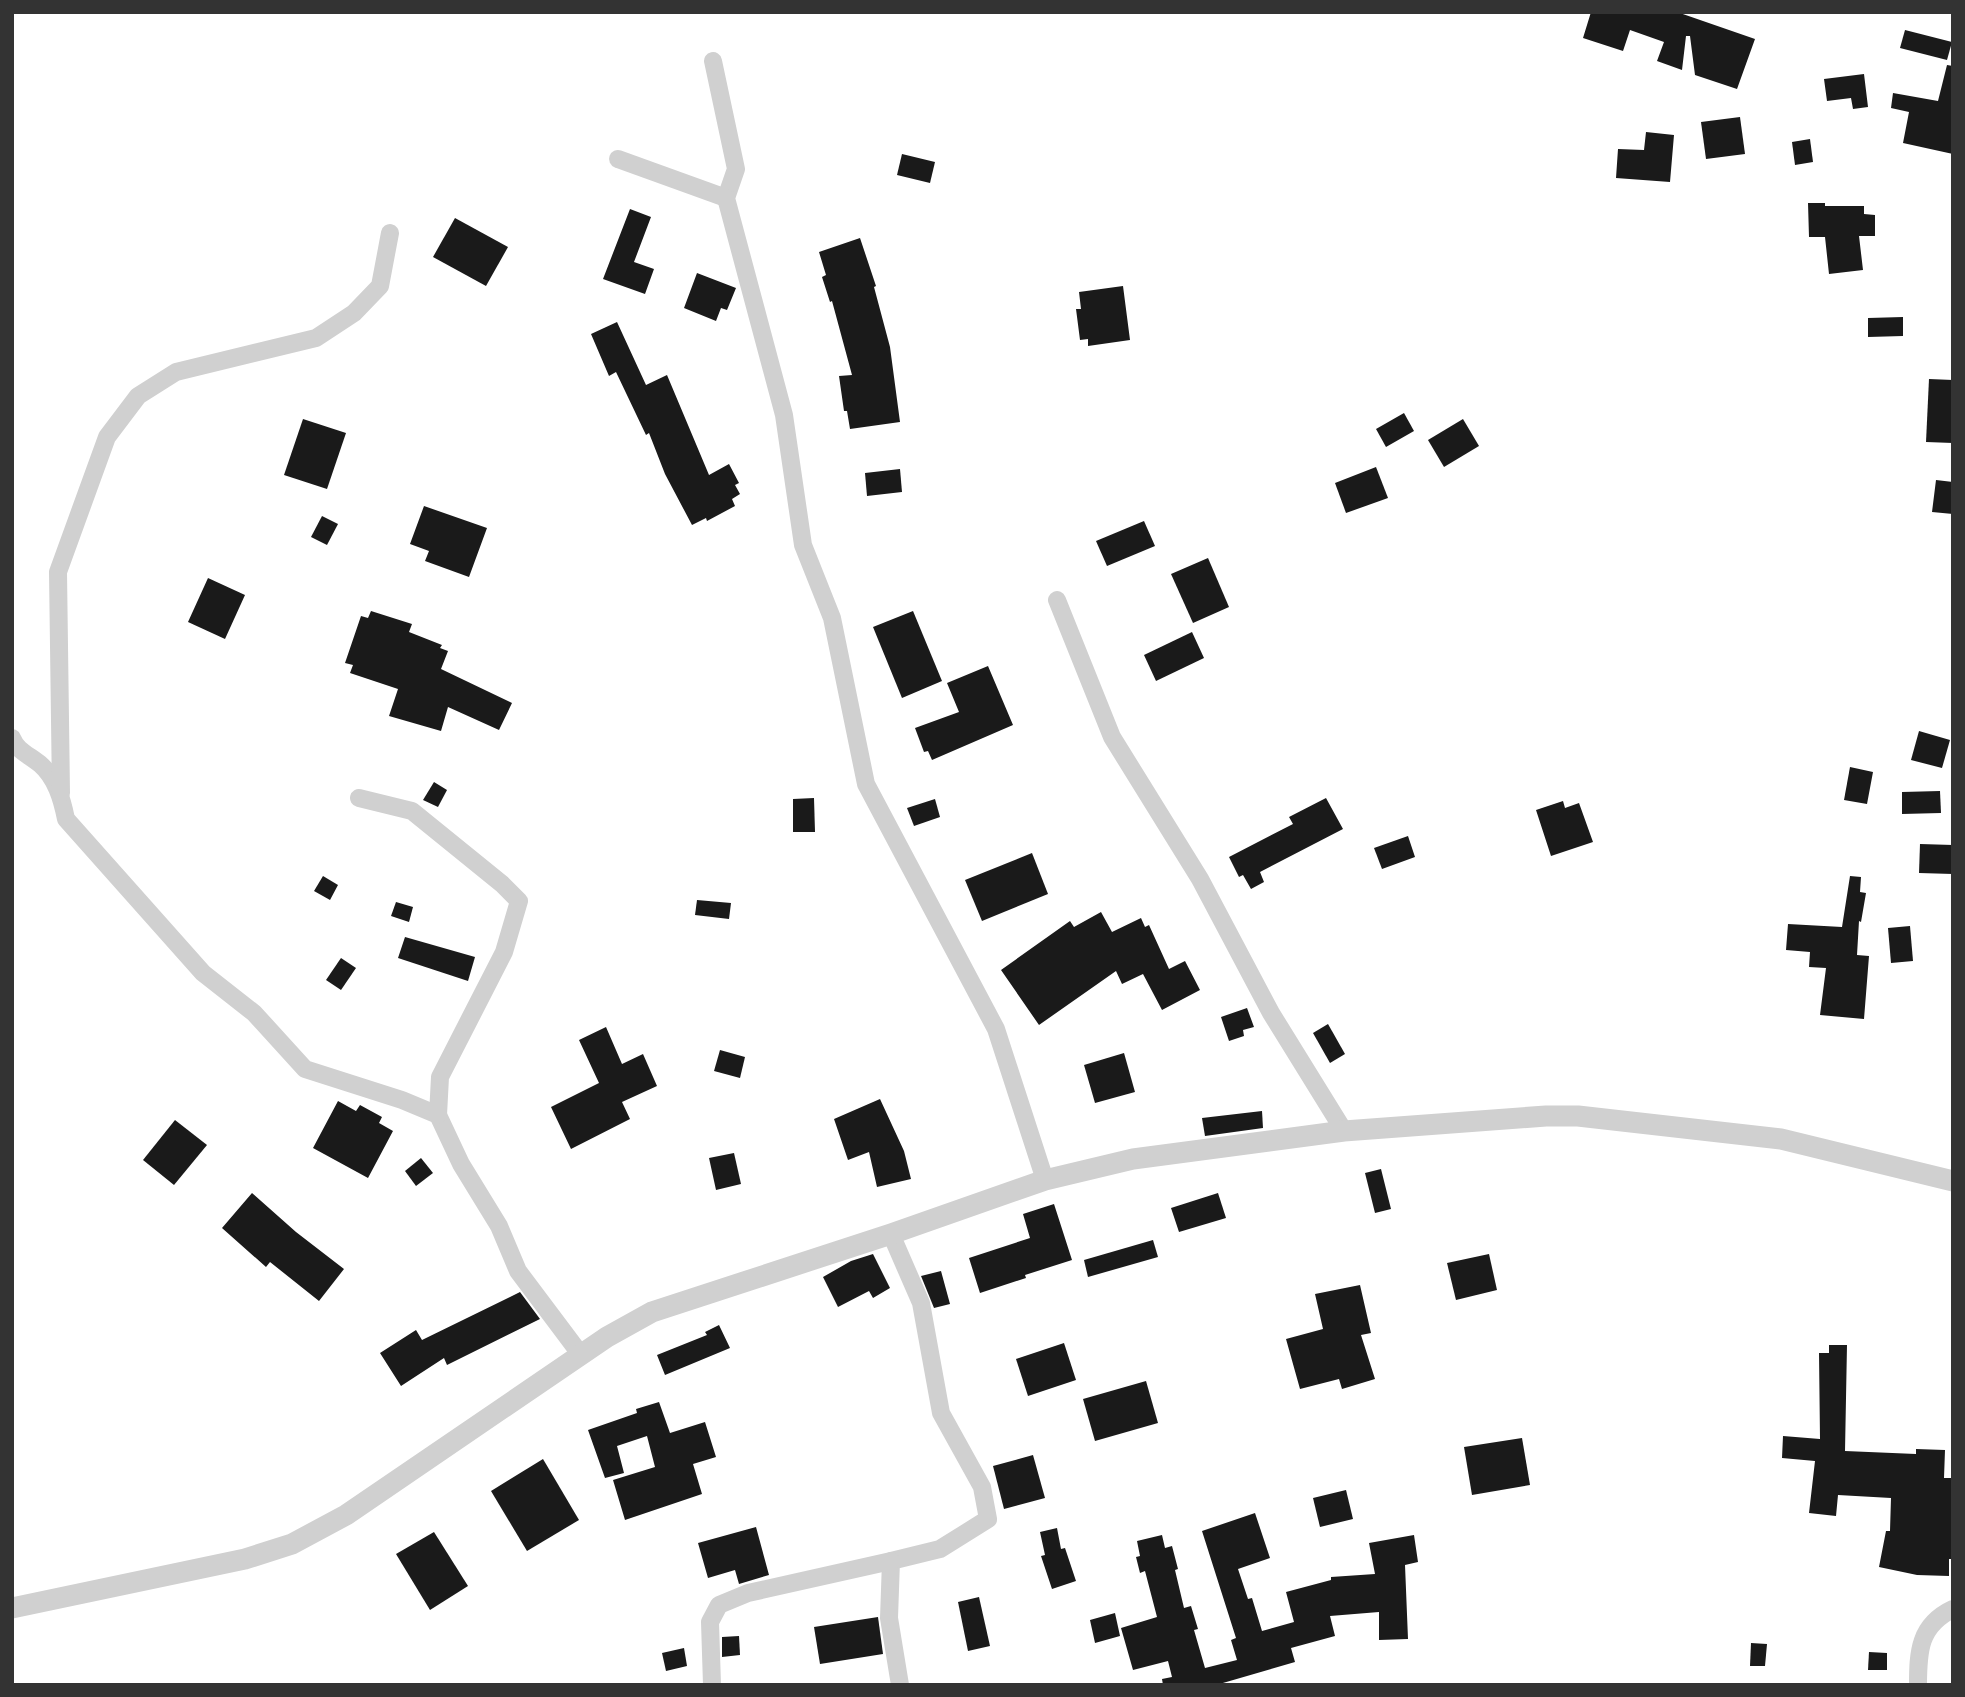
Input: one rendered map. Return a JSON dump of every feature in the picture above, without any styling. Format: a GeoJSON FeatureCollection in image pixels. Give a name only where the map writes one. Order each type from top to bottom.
{"type":"FeatureCollection","features":[{"type":"Feature","properties":{"kind":"street"},"geometry":{"type":"LineString","coordinates":[[713,61],[736,169],[726,198],[784,415],[803,545],[832,618],[866,784],[996,1029],[1045,1180]]}},
{"type":"Feature","properties":{"kind":"street"},"geometry":{"type":"LineString","coordinates":[[618,159],[726,198]]}},
{"type":"Feature","properties":{"kind":"street"},"geometry":{"type":"LineString","coordinates":[[390,233],[380,286],[354,313],[316,338],[176,372],[138,396],[107,437],[58,572],[61,793],[66,819],[203,973],[254,1013],[305,1069],[402,1100],[438,1115]]}},
{"type":"Feature","properties":{"kind":"street"},"geometry":{"type":"LineString","coordinates":[[1057,600],[1112,737],[1200,879],[1271,1013],[1343,1131]]}},
{"type":"Feature","properties":{"kind":"street"},"geometry":{"type":"LineString","coordinates":[[12,737],[16,747],[43,766],[61,793]]}},
{"type":"Feature","properties":{"kind":"street"},"geometry":{"type":"LineString","coordinates":[[359,798],[412,811],[519,901],[504,952],[440,1077],[438,1115],[461,1164],[499,1226],[518,1271],[581,1355]]}},
{"type":"Feature","properties":{"kind":"street"},"geometry":{"type":"LineString","coordinates":[[12,1608],[245,1559],[292,1544],[346,1515],[607,1337],[652,1312],[891,1234],[1045,1180],[1133,1159],[1343,1131],[1546,1116],[1608,1118],[1781,1139],[1953,1181]]}},
{"type":"Feature","properties":{"kind":"street"},"geometry":{"type":"LineString","coordinates":[[712,1685],[710,1622],[719,1605],[748,1593],[940,1549],[988,1519],[982,1487],[941,1413],[920,1303],[891,1234]]}},
{"type":"Feature","properties":{"kind":"street"},"geometry":{"type":"LineString","coordinates":[[891,1561],[889,1618],[900,1685]]}},
{"type":"Feature","properties":{"kind":"street"},"geometry":{"type":"LineString","coordinates":[[1918,1685],[1918,1652],[1923,1640],[1941,1615],[1953,1609]]}},
{"type":"Feature","properties":{"kind":"building"},"geometry":{"type":"Polygon","coordinates":[[[1591,12],[1677,12],[1755,39],[1737,89],[1695,75],[1690,36],[1686,36],[1682,70],[1657,61],[1664,42],[1630,30],[1623,51],[1583,38],[1591,12]]]}},
{"type":"Feature","properties":{"kind":"building"},"geometry":{"type":"Polygon","coordinates":[[[1905,30],[1952,42],[1947,60],[1900,48],[1905,30]]]}},
{"type":"Feature","properties":{"kind":"building"},"geometry":{"type":"Polygon","coordinates":[[[1947,65],[1953,66],[1953,154],[1903,143],[1909,112],[1891,108],[1893,93],[1938,101],[1947,65]]]}},
{"type":"Feature","properties":{"kind":"building"},"geometry":{"type":"Polygon","coordinates":[[[1864,74],[1868,107],[1853,109],[1851,98],[1827,101],[1824,79],[1864,74]]]}},
{"type":"Feature","properties":{"kind":"building"},"geometry":{"type":"Polygon","coordinates":[[[1740,117],[1745,154],[1706,159],[1701,122],[1740,117]]]}},
{"type":"Feature","properties":{"kind":"building"},"geometry":{"type":"Polygon","coordinates":[[[1646,132],[1674,135],[1670,182],[1616,178],[1618,149],[1644,150],[1646,132]]]}},
{"type":"Feature","properties":{"kind":"building"},"geometry":{"type":"Polygon","coordinates":[[[1810,139],[1813,162],[1795,165],[1792,142],[1810,139]]]}},
{"type":"Feature","properties":{"kind":"building"},"geometry":{"type":"Polygon","coordinates":[[[902,154],[935,162],[930,183],[897,175],[902,154]]]}},
{"type":"Feature","properties":{"kind":"building"},"geometry":{"type":"Polygon","coordinates":[[[1808,203],[1864,206],[1864,214],[1875,215],[1875,236],[1859,236],[1863,270],[1829,274],[1825,237],[1809,237],[1808,203]]]}},
{"type":"Feature","properties":{"kind":"building"},"geometry":{"type":"Polygon","coordinates":[[[630,209],[651,217],[634,262],[654,269],[645,294],[603,279],[630,209]]]}},
{"type":"Feature","properties":{"kind":"building"},"geometry":{"type":"Polygon","coordinates":[[[455,218],[508,247],[486,286],[433,257],[455,218]]]}},
{"type":"Feature","properties":{"kind":"building"},"geometry":{"type":"Polygon","coordinates":[[[860,238],[876,286],[874,287],[890,347],[900,422],[850,429],[847,411],[844,411],[839,376],[852,375],[832,301],[830,302],[822,277],[826,275],[819,252],[860,238]]]}},
{"type":"Feature","properties":{"kind":"building"},"geometry":{"type":"Polygon","coordinates":[[[697,273],[736,288],[727,310],[721,308],[716,321],[684,308],[697,273]]]}},
{"type":"Feature","properties":{"kind":"building"},"geometry":{"type":"Polygon","coordinates":[[[1123,286],[1130,340],[1088,346],[1088,339],[1080,340],[1076,309],[1081,309],[1079,292],[1123,286]]]}},
{"type":"Feature","properties":{"kind":"building"},"geometry":{"type":"Polygon","coordinates":[[[1903,317],[1903,336],[1868,337],[1868,318],[1903,317]]]}},
{"type":"Feature","properties":{"kind":"building"},"geometry":{"type":"Polygon","coordinates":[[[617,322],[646,385],[667,375],[709,475],[729,464],[739,483],[735,485],[740,494],[732,499],[735,506],[707,521],[706,518],[692,525],[665,474],[649,433],[646,435],[616,372],[609,376],[591,334],[617,322]]]}},
{"type":"Feature","properties":{"kind":"building"},"geometry":{"type":"Polygon","coordinates":[[[1929,379],[1953,380],[1953,443],[1926,442],[1929,379]]]}},
{"type":"Feature","properties":{"kind":"building"},"geometry":{"type":"Polygon","coordinates":[[[1404,413],[1414,431],[1386,447],[1376,429],[1404,413]]]}},
{"type":"Feature","properties":{"kind":"building"},"geometry":{"type":"Polygon","coordinates":[[[303,419],[346,433],[327,489],[284,475],[303,419]]]}},
{"type":"Feature","properties":{"kind":"building"},"geometry":{"type":"Polygon","coordinates":[[[1463,419],[1479,446],[1444,467],[1428,440],[1463,419]]]}},
{"type":"Feature","properties":{"kind":"building"},"geometry":{"type":"Polygon","coordinates":[[[1376,467],[1388,498],[1346,513],[1335,483],[1376,467]]]}},
{"type":"Feature","properties":{"kind":"building"},"geometry":{"type":"Polygon","coordinates":[[[900,469],[902,492],[867,496],[865,473],[900,469]]]}},
{"type":"Feature","properties":{"kind":"building"},"geometry":{"type":"Polygon","coordinates":[[[1936,480],[1953,482],[1953,514],[1932,512],[1936,480]]]}},
{"type":"Feature","properties":{"kind":"building"},"geometry":{"type":"Polygon","coordinates":[[[424,506],[487,528],[469,577],[425,561],[429,551],[410,544],[424,506]]]}},
{"type":"Feature","properties":{"kind":"building"},"geometry":{"type":"Polygon","coordinates":[[[322,516],[338,524],[327,545],[311,537],[322,516]]]}},
{"type":"Feature","properties":{"kind":"building"},"geometry":{"type":"Polygon","coordinates":[[[1144,521],[1155,546],[1107,566],[1096,541],[1144,521]]]}},
{"type":"Feature","properties":{"kind":"building"},"geometry":{"type":"Polygon","coordinates":[[[1208,558],[1229,607],[1193,623],[1171,574],[1208,558]]]}},
{"type":"Feature","properties":{"kind":"building"},"geometry":{"type":"Polygon","coordinates":[[[208,578],[245,595],[225,639],[188,622],[208,578]]]}},
{"type":"Feature","properties":{"kind":"building"},"geometry":{"type":"Polygon","coordinates":[[[371,611],[412,624],[409,632],[442,645],[440,648],[448,651],[441,669],[512,703],[499,730],[448,707],[441,731],[389,716],[398,689],[350,673],[353,665],[345,663],[361,616],[368,618],[371,611]]]}},
{"type":"Feature","properties":{"kind":"building"},"geometry":{"type":"Polygon","coordinates":[[[913,611],[942,681],[902,698],[873,627],[913,611]]]}},
{"type":"Feature","properties":{"kind":"building"},"geometry":{"type":"Polygon","coordinates":[[[1192,632],[1204,658],[1156,681],[1144,655],[1192,632]]]}},
{"type":"Feature","properties":{"kind":"building"},"geometry":{"type":"Polygon","coordinates":[[[988,666],[1013,725],[932,760],[928,751],[924,752],[915,728],[959,712],[947,683],[988,666]]]}},
{"type":"Feature","properties":{"kind":"building"},"geometry":{"type":"Polygon","coordinates":[[[1919,731],[1950,740],[1942,768],[1911,760],[1919,731]]]}},
{"type":"Feature","properties":{"kind":"building"},"geometry":{"type":"Polygon","coordinates":[[[1850,767],[1873,772],[1867,804],[1844,800],[1850,767]]]}},
{"type":"Feature","properties":{"kind":"building"},"geometry":{"type":"Polygon","coordinates":[[[434,782],[447,790],[438,807],[423,800],[434,782]]]}},
{"type":"Feature","properties":{"kind":"building"},"geometry":{"type":"Polygon","coordinates":[[[1940,791],[1941,813],[1902,814],[1902,792],[1940,791]]]}},
{"type":"Feature","properties":{"kind":"building"},"geometry":{"type":"Polygon","coordinates":[[[814,798],[815,832],[793,832],[793,799],[814,798]]]}},
{"type":"Feature","properties":{"kind":"building"},"geometry":{"type":"Polygon","coordinates":[[[1326,798],[1343,829],[1260,872],[1264,882],[1251,889],[1243,875],[1239,877],[1229,857],[1293,824],[1289,817],[1326,798]]]}},
{"type":"Feature","properties":{"kind":"building"},"geometry":{"type":"Polygon","coordinates":[[[935,799],[940,817],[914,826],[907,808],[935,799]]]}},
{"type":"Feature","properties":{"kind":"building"},"geometry":{"type":"Polygon","coordinates":[[[1563,801],[1565,808],[1579,803],[1593,842],[1551,856],[1536,810],[1563,801]]]}},
{"type":"Feature","properties":{"kind":"building"},"geometry":{"type":"Polygon","coordinates":[[[1408,836],[1415,857],[1382,869],[1374,848],[1408,836]]]}},
{"type":"Feature","properties":{"kind":"building"},"geometry":{"type":"Polygon","coordinates":[[[1920,844],[1953,845],[1953,874],[1919,873],[1920,844]]]}},
{"type":"Feature","properties":{"kind":"building"},"geometry":{"type":"Polygon","coordinates":[[[1032,853],[1048,894],[982,921],[965,880],[1032,853]]]}},
{"type":"Feature","properties":{"kind":"building"},"geometry":{"type":"Polygon","coordinates":[[[323,876],[338,885],[330,900],[314,891],[323,876]]]}},
{"type":"Feature","properties":{"kind":"building"},"geometry":{"type":"Polygon","coordinates":[[[1850,876],[1861,877],[1860,892],[1866,893],[1861,922],[1859,921],[1857,955],[1869,956],[1864,1019],[1820,1015],[1826,968],[1809,967],[1810,952],[1786,950],[1788,924],[1842,927],[1850,876]]]}},
{"type":"Feature","properties":{"kind":"building"},"geometry":{"type":"Polygon","coordinates":[[[697,900],[731,903],[729,919],[695,915],[697,900]]]}},
{"type":"Feature","properties":{"kind":"building"},"geometry":{"type":"Polygon","coordinates":[[[396,902],[413,907],[409,922],[391,916],[396,902]]]}},
{"type":"Feature","properties":{"kind":"building"},"geometry":{"type":"Polygon","coordinates":[[[1101,912],[1112,932],[1141,918],[1145,927],[1149,925],[1169,969],[1185,961],[1200,990],[1162,1010],[1143,974],[1122,984],[1116,971],[1039,1025],[1001,970],[1070,921],[1074,927],[1101,912]]]}},
{"type":"Feature","properties":{"kind":"building"},"geometry":{"type":"Polygon","coordinates":[[[1910,926],[1913,961],[1891,963],[1888,928],[1910,926]]]}},
{"type":"Feature","properties":{"kind":"building"},"geometry":{"type":"Polygon","coordinates":[[[405,937],[475,957],[468,981],[398,958],[405,937]]]}},
{"type":"Feature","properties":{"kind":"building"},"geometry":{"type":"Polygon","coordinates":[[[341,958],[356,968],[341,990],[326,980],[341,958]]]}},
{"type":"Feature","properties":{"kind":"building"},"geometry":{"type":"Polygon","coordinates":[[[1247,1008],[1254,1027],[1243,1030],[1244,1036],[1229,1041],[1221,1017],[1247,1008]]]}},
{"type":"Feature","properties":{"kind":"building"},"geometry":{"type":"Polygon","coordinates":[[[1328,1024],[1345,1054],[1330,1063],[1313,1033],[1328,1024]]]}},
{"type":"Feature","properties":{"kind":"building"},"geometry":{"type":"Polygon","coordinates":[[[606,1027],[622,1064],[643,1054],[657,1086],[622,1102],[630,1119],[571,1149],[551,1107],[599,1083],[579,1040],[606,1027]]]}},
{"type":"Feature","properties":{"kind":"building"},"geometry":{"type":"Polygon","coordinates":[[[720,1050],[745,1057],[740,1078],[714,1071],[720,1050]]]}},
{"type":"Feature","properties":{"kind":"building"},"geometry":{"type":"Polygon","coordinates":[[[1124,1053],[1135,1092],[1095,1103],[1084,1065],[1124,1053]]]}},
{"type":"Feature","properties":{"kind":"building"},"geometry":{"type":"Polygon","coordinates":[[[880,1099],[904,1151],[911,1179],[877,1187],[869,1152],[848,1160],[834,1119],[880,1099]]]}},
{"type":"Feature","properties":{"kind":"building"},"geometry":{"type":"Polygon","coordinates":[[[338,1101],[356,1111],[360,1105],[382,1117],[379,1123],[393,1131],[368,1178],[313,1148],[338,1101]]]}},
{"type":"Feature","properties":{"kind":"building"},"geometry":{"type":"Polygon","coordinates":[[[1262,1111],[1263,1128],[1205,1136],[1202,1118],[1262,1111]]]}},
{"type":"Feature","properties":{"kind":"building"},"geometry":{"type":"Polygon","coordinates":[[[175,1120],[207,1145],[174,1185],[143,1160],[175,1120]]]}},
{"type":"Feature","properties":{"kind":"building"},"geometry":{"type":"Polygon","coordinates":[[[734,1153],[741,1184],[716,1190],[709,1158],[734,1153]]]}},
{"type":"Feature","properties":{"kind":"building"},"geometry":{"type":"Polygon","coordinates":[[[421,1158],[433,1173],[416,1186],[405,1171],[421,1158]]]}},
{"type":"Feature","properties":{"kind":"building"},"geometry":{"type":"Polygon","coordinates":[[[1381,1169],[1391,1209],[1375,1213],[1365,1173],[1381,1169]]]}},
{"type":"Feature","properties":{"kind":"building"},"geometry":{"type":"Polygon","coordinates":[[[252,1193],[344,1269],[319,1301],[270,1262],[266,1267],[222,1228],[252,1193]]]}},
{"type":"Feature","properties":{"kind":"building"},"geometry":{"type":"Polygon","coordinates":[[[1218,1193],[1226,1218],[1179,1232],[1171,1208],[1218,1193]]]}},
{"type":"Feature","properties":{"kind":"building"},"geometry":{"type":"Polygon","coordinates":[[[1054,1204],[1072,1260],[980,1293],[969,1258],[1030,1238],[1023,1214],[1054,1204]]]}},
{"type":"Feature","properties":{"kind":"building"},"geometry":{"type":"Polygon","coordinates":[[[1153,1240],[1158,1257],[1088,1277],[1084,1260],[1153,1240]]]}},
{"type":"Feature","properties":{"kind":"building"},"geometry":{"type":"Polygon","coordinates":[[[873,1254],[890,1288],[873,1298],[869,1291],[838,1307],[823,1277],[851,1261],[873,1254]]]}},
{"type":"Feature","properties":{"kind":"building"},"geometry":{"type":"Polygon","coordinates":[[[1489,1254],[1497,1290],[1456,1300],[1447,1263],[1489,1254]]]}},
{"type":"Feature","properties":{"kind":"building"},"geometry":{"type":"Polygon","coordinates":[[[941,1271],[950,1304],[934,1308],[921,1276],[941,1271]]]}},
{"type":"Feature","properties":{"kind":"building"},"geometry":{"type":"Polygon","coordinates":[[[1360,1285],[1371,1333],[1361,1335],[1375,1379],[1342,1389],[1339,1379],[1300,1389],[1286,1339],[1323,1329],[1315,1294],[1360,1285]]]}},
{"type":"Feature","properties":{"kind":"building"},"geometry":{"type":"Polygon","coordinates":[[[520,1292],[540,1319],[447,1365],[444,1358],[401,1386],[380,1353],[416,1330],[422,1340],[520,1292]]]}},
{"type":"Feature","properties":{"kind":"building"},"geometry":{"type":"Polygon","coordinates":[[[719,1325],[730,1348],[665,1375],[657,1355],[707,1335],[705,1332],[719,1325]]]}},
{"type":"Feature","properties":{"kind":"building"},"geometry":{"type":"Polygon","coordinates":[[[1064,1343],[1076,1380],[1028,1396],[1016,1359],[1064,1343]]]}},
{"type":"Feature","properties":{"kind":"building"},"geometry":{"type":"Polygon","coordinates":[[[1829,1345],[1847,1345],[1845,1451],[1916,1454],[1916,1449],[1945,1450],[1944,1478],[1953,1478],[1953,1559],[1949,1559],[1949,1576],[1917,1575],[1879,1567],[1886,1531],[1890,1531],[1891,1498],[1838,1495],[1836,1516],[1809,1513],[1815,1461],[1782,1458],[1783,1436],[1820,1439],[1819,1353],[1829,1353],[1829,1345]]]}},
{"type":"Feature","properties":{"kind":"building"},"geometry":{"type":"Polygon","coordinates":[[[1146,1381],[1158,1423],[1095,1441],[1083,1399],[1146,1381]]]}},
{"type":"Feature","properties":{"kind":"building"},"geometry":{"type":"Polygon","coordinates":[[[659,1402],[670,1433],[705,1422],[716,1457],[693,1464],[702,1494],[625,1520],[613,1480],[655,1467],[647,1436],[617,1446],[624,1473],[605,1478],[588,1430],[637,1413],[636,1409],[659,1402]]]}},
{"type":"Feature","properties":{"kind":"building"},"geometry":{"type":"Polygon","coordinates":[[[1522,1438],[1530,1485],[1472,1495],[1464,1447],[1522,1438]]]}},
{"type":"Feature","properties":{"kind":"building"},"geometry":{"type":"Polygon","coordinates":[[[1033,1455],[1045,1498],[1004,1509],[993,1466],[1033,1455]]]}},
{"type":"Feature","properties":{"kind":"building"},"geometry":{"type":"Polygon","coordinates":[[[543,1459],[579,1520],[527,1551],[491,1491],[543,1459]]]}},
{"type":"Feature","properties":{"kind":"building"},"geometry":{"type":"Polygon","coordinates":[[[1346,1490],[1353,1519],[1320,1527],[1313,1498],[1346,1490]]]}},
{"type":"Feature","properties":{"kind":"building"},"geometry":{"type":"Polygon","coordinates":[[[1255,1513],[1270,1558],[1238,1569],[1248,1599],[1252,1598],[1262,1631],[1294,1622],[1286,1592],[1331,1580],[1331,1577],[1375,1574],[1369,1543],[1414,1535],[1418,1562],[1405,1565],[1408,1639],[1379,1640],[1379,1612],[1330,1616],[1335,1636],[1291,1648],[1295,1662],[1216,1685],[1163,1685],[1162,1679],[1172,1677],[1168,1661],[1133,1670],[1121,1628],[1157,1617],[1145,1571],[1140,1573],[1136,1557],[1140,1556],[1137,1541],[1162,1535],[1165,1548],[1172,1546],[1184,1608],[1191,1606],[1198,1629],[1194,1630],[1205,1668],[1237,1660],[1231,1640],[1236,1638],[1202,1531],[1255,1513]]]}},
{"type":"Feature","properties":{"kind":"building"},"geometry":{"type":"Polygon","coordinates":[[[756,1527],[769,1575],[739,1584],[735,1570],[708,1578],[698,1543],[756,1527]]]}},
{"type":"Feature","properties":{"kind":"building"},"geometry":{"type":"Polygon","coordinates":[[[1057,1528],[1061,1549],[1065,1548],[1076,1581],[1052,1589],[1041,1556],[1045,1555],[1040,1532],[1057,1528]]]}},
{"type":"Feature","properties":{"kind":"building"},"geometry":{"type":"Polygon","coordinates":[[[434,1532],[468,1586],[430,1610],[396,1554],[434,1532]]]}},
{"type":"Feature","properties":{"kind":"building"},"geometry":{"type":"Polygon","coordinates":[[[979,1597],[990,1646],[968,1651],[958,1602],[979,1597]]]}},
{"type":"Feature","properties":{"kind":"building"},"geometry":{"type":"Polygon","coordinates":[[[1115,1613],[1120,1636],[1095,1643],[1090,1620],[1115,1613]]]}},
{"type":"Feature","properties":{"kind":"building"},"geometry":{"type":"Polygon","coordinates":[[[878,1617],[883,1654],[820,1664],[814,1627],[878,1617]]]}},
{"type":"Feature","properties":{"kind":"building"},"geometry":{"type":"Polygon","coordinates":[[[739,1636],[740,1655],[722,1657],[722,1637],[739,1636]]]}},
{"type":"Feature","properties":{"kind":"building"},"geometry":{"type":"Polygon","coordinates":[[[1751,1643],[1767,1644],[1765,1666],[1750,1666],[1751,1643]]]}},
{"type":"Feature","properties":{"kind":"building"},"geometry":{"type":"Polygon","coordinates":[[[684,1648],[687,1666],[666,1671],[662,1653],[684,1648]]]}},
{"type":"Feature","properties":{"kind":"building"},"geometry":{"type":"Polygon","coordinates":[[[1869,1652],[1887,1653],[1887,1670],[1868,1670],[1869,1652]]]}}]}
